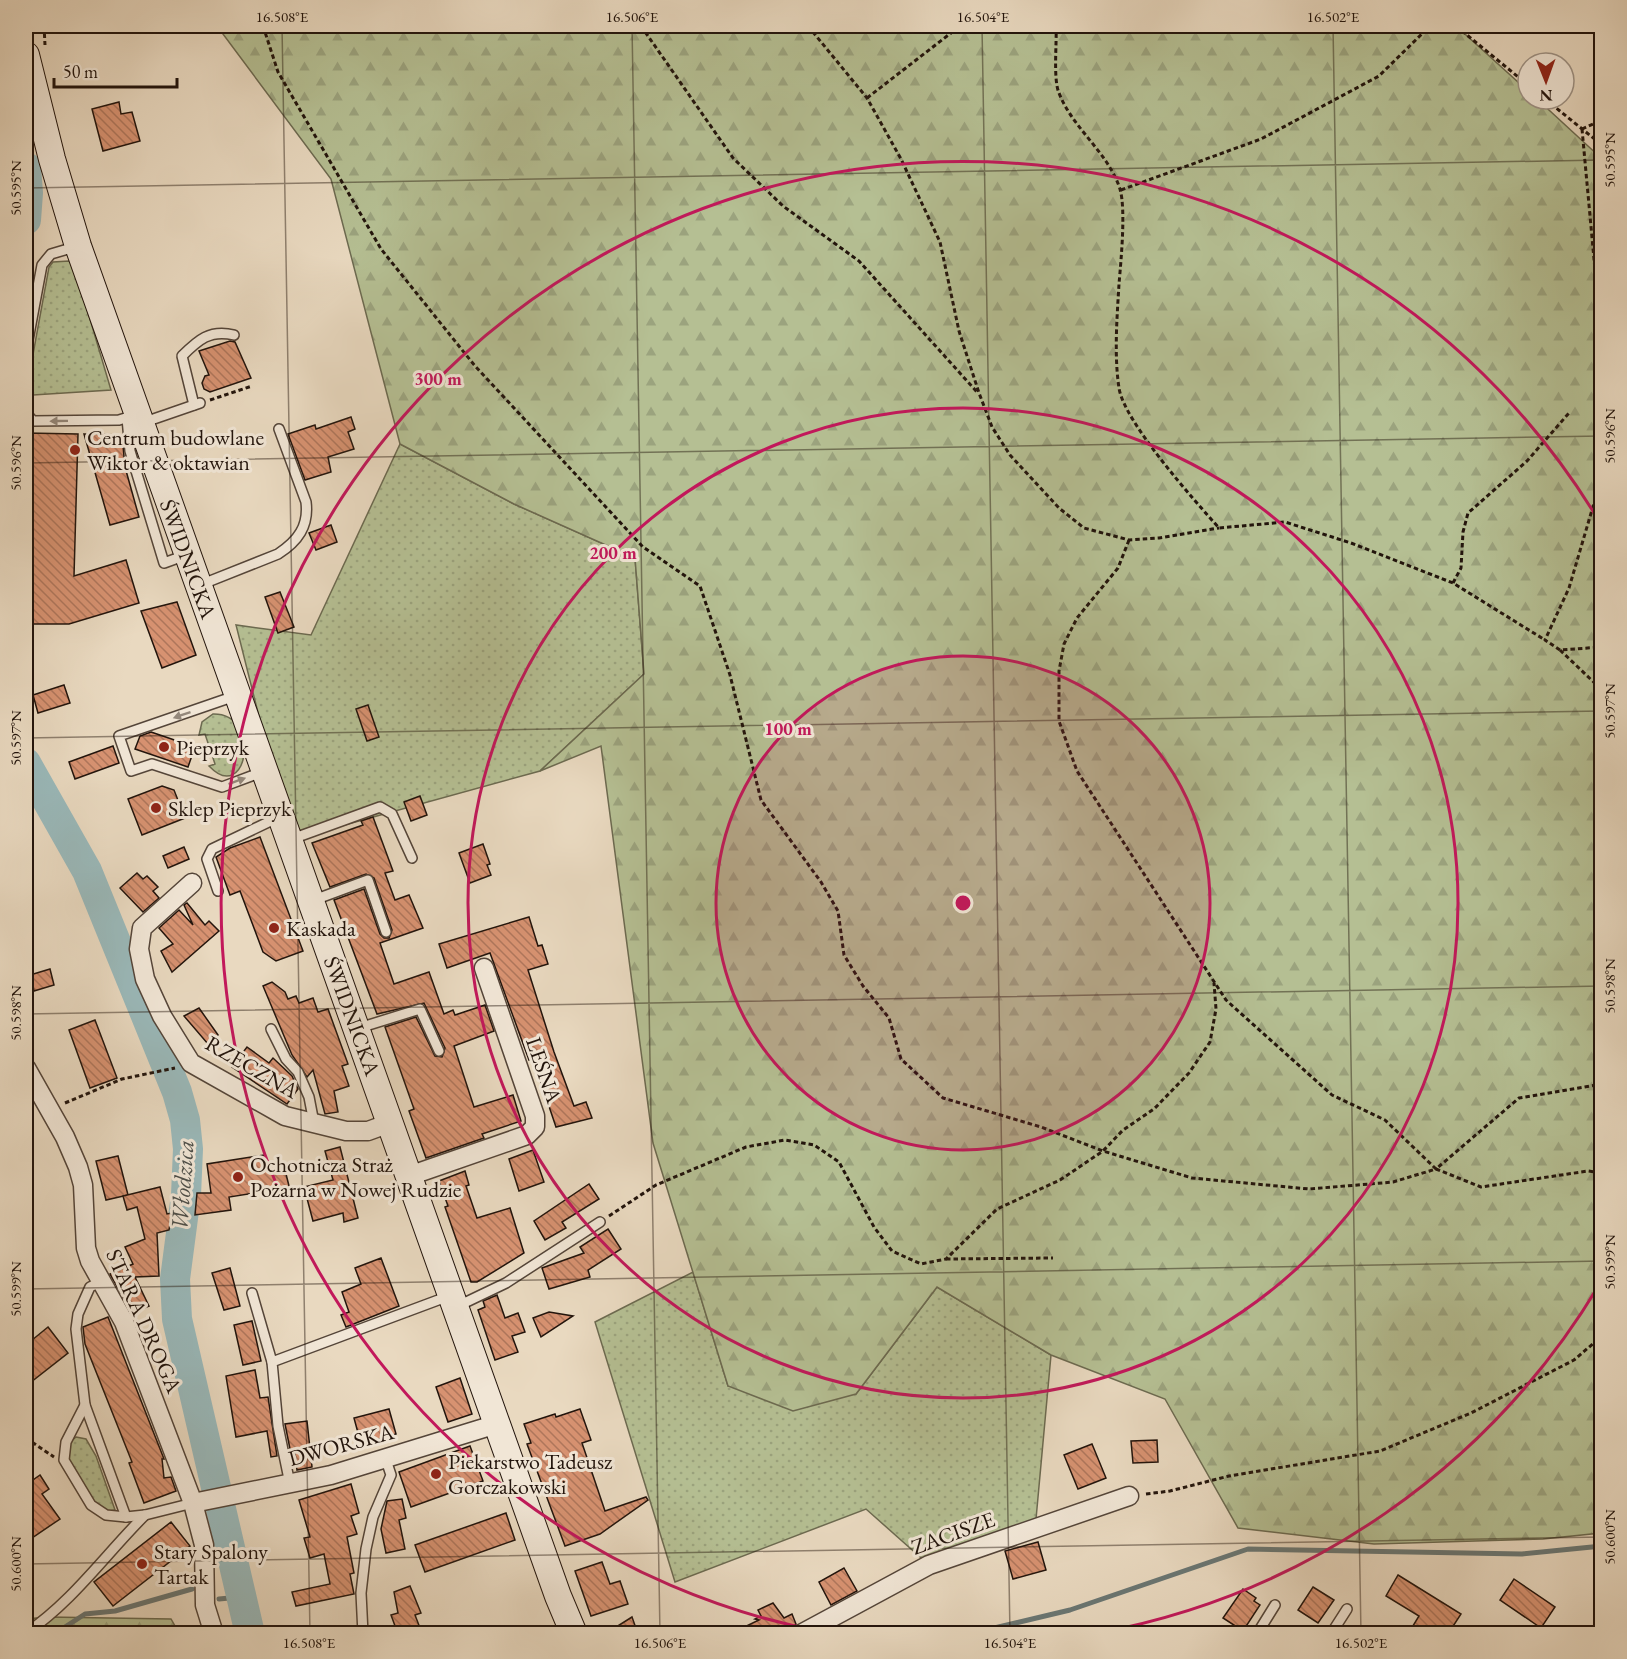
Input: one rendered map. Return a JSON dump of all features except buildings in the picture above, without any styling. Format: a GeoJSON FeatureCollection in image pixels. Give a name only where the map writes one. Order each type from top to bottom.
{"type":"FeatureCollection","features":[{"type":"Feature","properties":{"kind":"street","name":"ŚWIDNICKA"},"geometry":{"type":"LineString","coordinates":[[35,49],[52,159],[135,419],[187,555],[290,840],[558,1596],[574,1634]]}},
{"type":"Feature","properties":{"kind":"street","name":"RZECZNA"},"geometry":{"type":"LineString","coordinates":[[192,883],[142,928],[139,949],[142,968],[162,1016],[191,1063],[285,1116],[345,1131],[368,1131],[390,1123]]}},
{"type":"Feature","properties":{"kind":"street","name":"LEŚNA"},"geometry":{"type":"LineString","coordinates":[[409,1176],[527,1135],[535,1127],[535,1116],[484,968]]}},
{"type":"Feature","properties":{"kind":"street","name":"STARA DROGA"},"geometry":{"type":"LineString","coordinates":[[26,1068],[65,1137],[81,1176],[86,1248],[100,1282],[124,1322],[198,1502],[204,1545],[205,1605],[214,1634]]}},
{"type":"Feature","properties":{"kind":"street","name":"DWORSKA"},"geometry":{"type":"LineString","coordinates":[[198,1502],[290,1484],[386,1460],[497,1424]]}},
{"type":"Feature","properties":{"kind":"street","name":"ZACISZE"},"geometry":{"type":"LineString","coordinates":[[801,1634],[950,1556],[1035,1530],[1130,1496]]}},
{"type":"Feature","properties":{"kind":"lane"},"geometry":{"type":"LineString","coordinates":[[26,351],[42,265],[51,254],[78,246]]}},
{"type":"Feature","properties":{"kind":"lane"},"geometry":{"type":"LineString","coordinates":[[26,413],[33,421],[119,420],[135,419],[197,404],[182,356],[199,338],[221,332],[234,335]]}},
{"type":"Feature","properties":{"kind":"lane"},"geometry":{"type":"LineString","coordinates":[[198,586],[279,554],[298,538],[304,527],[307,515],[306,502],[279,429]]}},
{"type":"Feature","properties":{"kind":"lane"},"geometry":{"type":"LineString","coordinates":[[237,695],[119,736],[131,771],[152,764],[222,787],[265,771]]}},
{"type":"Feature","properties":{"kind":"lane"},"geometry":{"type":"LineString","coordinates":[[290,840],[380,807],[392,814],[412,858]]}},
{"type":"Feature","properties":{"kind":"lane"},"geometry":{"type":"LineString","coordinates":[[218,891],[207,859],[212,849],[281,816]]}},
{"type":"Feature","properties":{"kind":"lane"},"geometry":{"type":"LineString","coordinates":[[311,901],[368,880],[386,932]]}},
{"type":"Feature","properties":{"kind":"lane"},"geometry":{"type":"LineString","coordinates":[[357,1029],[420,1009],[439,1051]]}},
{"type":"Feature","properties":{"kind":"lane"},"geometry":{"type":"LineString","coordinates":[[271,1029],[286,1059],[298,1072],[309,1097],[314,1123]]}},
{"type":"Feature","properties":{"kind":"lane"},"geometry":{"type":"LineString","coordinates":[[272,1362],[506,1283],[600,1222]]}},
{"type":"Feature","properties":{"kind":"lane"},"geometry":{"type":"LineString","coordinates":[[100,1282],[90,1287],[78,1314],[76,1329],[85,1405],[126,1517]]}},
{"type":"Feature","properties":{"kind":"lane"},"geometry":{"type":"LineString","coordinates":[[252,1293],[272,1362],[278,1426],[290,1484]]}},
{"type":"Feature","properties":{"kind":"lane"},"geometry":{"type":"LineString","coordinates":[[85,1405],[66,1442],[64,1460],[91,1505],[106,1515],[126,1517],[145,1515],[198,1502]]}},
{"type":"Feature","properties":{"kind":"lane"},"geometry":{"type":"LineString","coordinates":[[363,1634],[361,1593],[366,1549],[373,1517],[391,1475],[386,1460]]}},
{"type":"Feature","properties":{"kind":"lane"},"geometry":{"type":"LineString","coordinates":[[26,1633],[48,1617],[78,1589],[106,1554],[145,1515]]}},
{"type":"Feature","properties":{"kind":"lane"},"geometry":{"type":"LineString","coordinates":[[1257,1634],[1275,1605]]}},
{"type":"Feature","properties":{"kind":"lane"},"geometry":{"type":"LineString","coordinates":[[1331,1634],[1347,1609]]}},
{"type":"Feature","properties":{"kind":"path"},"geometry":{"type":"LineString","coordinates":[[35,49],[44,26]]}},
{"type":"Feature","properties":{"kind":"path"},"geometry":{"type":"LineString","coordinates":[[263,26],[278,72],[381,249],[475,366],[643,547],[700,586],[730,675],[761,800],[821,882],[838,911],[844,955],[863,986],[889,1018],[901,1059],[943,1098],[1041,1127],[1103,1151],[1192,1178],[1309,1189],[1393,1182],[1436,1169],[1519,1098],[1602,1084]]}},
{"type":"Feature","properties":{"kind":"path"},"geometry":{"type":"LineString","coordinates":[[641,26],[734,158],[783,206],[859,261],[979,393]]}},
{"type":"Feature","properties":{"kind":"path"},"geometry":{"type":"LineString","coordinates":[[808,26],[867,98],[901,159],[940,242],[959,331],[992,427],[1010,455],[1059,507],[1084,528],[1129,540],[1285,522],[1352,543],[1454,583],[1560,650],[1602,690]]}},
{"type":"Feature","properties":{"kind":"path"},"geometry":{"type":"LineString","coordinates":[[867,98],[960,26]]}},
{"type":"Feature","properties":{"kind":"path"},"geometry":{"type":"LineString","coordinates":[[1056,26],[1058,92],[1075,122],[1107,162],[1120,190],[1122,244],[1117,323],[1119,391],[1143,435],[1196,502],[1220,528]]}},
{"type":"Feature","properties":{"kind":"path"},"geometry":{"type":"LineString","coordinates":[[1120,190],[1261,139],[1379,76],[1430,26]]}},
{"type":"Feature","properties":{"kind":"path"},"geometry":{"type":"LineString","coordinates":[[1456,26],[1516,75]]}},
{"type":"Feature","properties":{"kind":"path"},"geometry":{"type":"LineString","coordinates":[[1560,111],[1602,145]]}},
{"type":"Feature","properties":{"kind":"path"},"geometry":{"type":"LineString","coordinates":[[1582,129],[1602,120]]}},
{"type":"Feature","properties":{"kind":"path"},"geometry":{"type":"LineString","coordinates":[[1582,129],[1602,346]]}},
{"type":"Feature","properties":{"kind":"path"},"geometry":{"type":"LineString","coordinates":[[197,404],[252,386]]}},
{"type":"Feature","properties":{"kind":"path"},"geometry":{"type":"LineString","coordinates":[[1454,583],[1461,568],[1462,532],[1468,513],[1527,461],[1569,413]]}},
{"type":"Feature","properties":{"kind":"path"},"geometry":{"type":"LineString","coordinates":[[1545,640],[1569,588],[1602,476]]}},
{"type":"Feature","properties":{"kind":"path"},"geometry":{"type":"LineString","coordinates":[[1129,540],[1118,568],[1077,618],[1064,644],[1059,671],[1059,721],[1077,771],[1226,1000],[1332,1095],[1385,1120],[1436,1169],[1481,1187],[1588,1171],[1602,1173]]}},
{"type":"Feature","properties":{"kind":"path"},"geometry":{"type":"LineString","coordinates":[[1560,650],[1602,647]]}},
{"type":"Feature","properties":{"kind":"path"},"geometry":{"type":"LineString","coordinates":[[946,1258],[997,1209],[1060,1180],[1103,1151],[1123,1130],[1154,1109],[1189,1073],[1210,1042],[1216,1009],[1214,981]]}},
{"type":"Feature","properties":{"kind":"path"},"geometry":{"type":"LineString","coordinates":[[50,1110],[122,1079],[152,1074],[182,1065]]}},
{"type":"Feature","properties":{"kind":"path"},"geometry":{"type":"LineString","coordinates":[[600,1222],[656,1185],[746,1147],[785,1140],[814,1145],[839,1162],[874,1227],[892,1251],[921,1264],[946,1258],[1053,1258]]}},
{"type":"Feature","properties":{"kind":"path"},"geometry":{"type":"LineString","coordinates":[[1130,1496],[1170,1491],[1229,1476],[1380,1451],[1471,1413],[1574,1360],[1602,1336]]}},
{"type":"Feature","properties":{"kind":"path"},"geometry":{"type":"LineString","coordinates":[[26,1438],[48,1455],[64,1460]]}},
{"type":"Feature","properties":{"kind":"green space"},"geometry":{"type":"Polygon","coordinates":[[[217,26],[1456,26],[1516,80],[1516,111],[1550,111],[1601,158],[1601,1533],[1543,1539],[1374,1544],[1238,1528],[1165,1399],[1051,1355],[937,1287],[856,1394],[793,1411],[728,1386],[653,1143],[601,746],[540,771],[644,674],[635,558],[514,504],[400,444],[331,179],[217,26]]]}},
{"type":"Feature","properties":{"kind":"green space"},"geometry":{"type":"Polygon","coordinates":[[[69,261],[74,265],[111,390],[33,395],[27,387],[49,267],[53,262],[69,261]]]}},
{"type":"Feature","properties":{"kind":"green space"},"geometry":{"type":"Polygon","coordinates":[[[400,444],[514,504],[635,558],[644,674],[540,771],[290,840],[236,625],[311,635],[400,444]]]}},
{"type":"Feature","properties":{"kind":"green space"},"geometry":{"type":"Polygon","coordinates":[[[213,714],[229,718],[239,727],[244,741],[244,755],[240,767],[233,775],[222,775],[209,766],[215,764],[205,734],[199,735],[202,722],[213,714]]]}},
{"type":"Feature","properties":{"kind":"green space"},"geometry":{"type":"Polygon","coordinates":[[[693,1272],[728,1386],[856,1394],[937,1287],[1051,1355],[1035,1530],[929,1565],[866,1509],[675,1582],[595,1322],[693,1272]]]}},
{"type":"Feature","properties":{"kind":"green space"},"geometry":{"type":"Polygon","coordinates":[[[76,1437],[86,1439],[96,1456],[115,1510],[103,1512],[91,1505],[67,1457],[69,1443],[76,1437]]]}},
{"type":"Feature","properties":{"kind":"green space"},"geometry":{"type":"Polygon","coordinates":[[[48,1617],[171,1619],[179,1633],[26,1634],[26,1619],[48,1617]]]}},
{"type":"Feature","properties":{"kind":"waterway","name":"Włodzica"},"geometry":{"type":"LineString","coordinates":[[26,167],[28,193],[26,220]]}},
{"type":"Feature","properties":{"kind":"waterway","name":"Włodzica"},"geometry":{"type":"LineString","coordinates":[[26,763],[87,871],[177,1092],[185,1120],[188,1149],[186,1195],[175,1279],[177,1319],[250,1634]]}},
{"type":"Feature","properties":{"kind":"waterway"},"geometry":{"type":"LineString","coordinates":[[969,1634],[1070,1610],[1248,1549],[1522,1554],[1602,1546]]}},
{"type":"Feature","properties":{"kind":"waterway"},"geometry":{"type":"LineString","coordinates":[[62,1634],[65,1627],[85,1614],[115,1611],[192,1589]]}},
{"type":"Feature","properties":{"kind":"waterway"},"geometry":{"type":"LineString","coordinates":[[219,1599],[240,1597]]}},
{"type":"Feature","properties":{"kind":"place","name":"Centrum budowlane Wiktor & oktawian"},"geometry":{"type":"Point","coordinates":[75,450]}},
{"type":"Feature","properties":{"kind":"place","name":"Pieprzyk"},"geometry":{"type":"Point","coordinates":[164,747]}},
{"type":"Feature","properties":{"kind":"place","name":"Sklep Pieprzyk"},"geometry":{"type":"Point","coordinates":[156,808]}},
{"type":"Feature","properties":{"kind":"place","name":"Kaskada"},"geometry":{"type":"Point","coordinates":[274,928]}},
{"type":"Feature","properties":{"kind":"place","name":"Ochotnicza Straż Pożarna w Nowej Rudzie"},"geometry":{"type":"Point","coordinates":[238,1177]}},
{"type":"Feature","properties":{"kind":"place","name":"Piekarstwo Tadeusz Gorczakowski"},"geometry":{"type":"Point","coordinates":[436,1474]}},
{"type":"Feature","properties":{"kind":"place","name":"Stary Spalony Tartak"},"geometry":{"type":"Point","coordinates":[142,1564]}}]}
